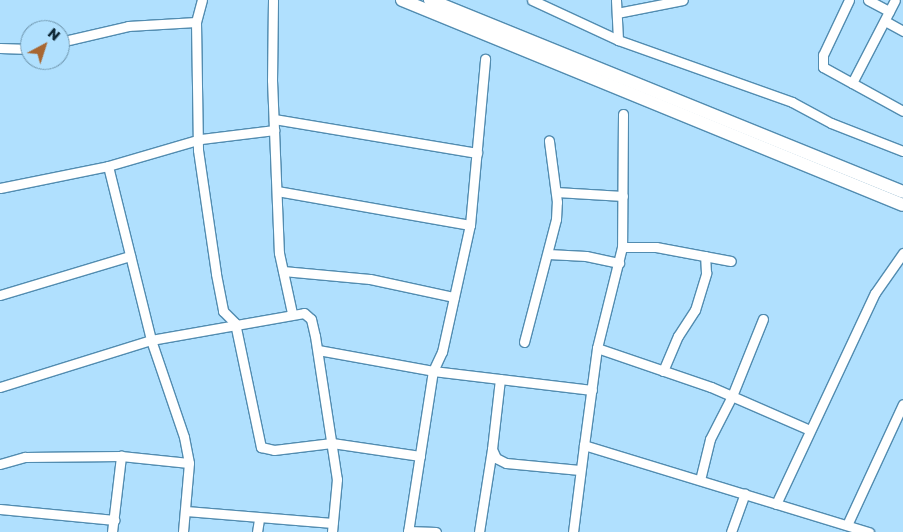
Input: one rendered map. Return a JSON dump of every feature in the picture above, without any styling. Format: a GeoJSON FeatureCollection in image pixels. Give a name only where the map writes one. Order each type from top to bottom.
{"type":"FeatureCollection","features":[{"type":"Feature","properties":{"kind":"highway"},"geometry":{"type":"LineString","coordinates":[[402,0],[903,205]]}},
{"type":"Feature","properties":{"kind":"highway"},"geometry":{"type":"LineString","coordinates":[[430,0],[903,192]]}},
{"type":"Feature","properties":{"kind":"street"},"geometry":{"type":"LineString","coordinates":[[202,0],[196,22],[200,139],[198,150],[223,311],[235,323],[261,447],[274,450],[332,443],[420,456]]}},
{"type":"Feature","properties":{"kind":"street"},"geometry":{"type":"LineString","coordinates":[[273,0],[274,130],[277,191],[283,271],[292,313]]}},
{"type":"Feature","properties":{"kind":"street"},"geometry":{"type":"LineString","coordinates":[[532,0],[618,40],[783,99],[831,123],[903,151]]}},
{"type":"Feature","properties":{"kind":"street"},"geometry":{"type":"LineString","coordinates":[[616,0],[618,40]]}},
{"type":"Feature","properties":{"kind":"street"},"geometry":{"type":"LineString","coordinates":[[617,13],[683,0]]}},
{"type":"Feature","properties":{"kind":"street"},"geometry":{"type":"LineString","coordinates":[[849,0],[822,62],[823,67],[903,111]]}},
{"type":"Feature","properties":{"kind":"street"},"geometry":{"type":"LineString","coordinates":[[868,0],[890,11]]}},
{"type":"Feature","properties":{"kind":"street"},"geometry":{"type":"LineString","coordinates":[[852,83],[895,0]]}},
{"type":"Feature","properties":{"kind":"street"},"geometry":{"type":"LineString","coordinates":[[885,21],[903,31]]}},
{"type":"Feature","properties":{"kind":"street"},"geometry":{"type":"LineString","coordinates":[[70,40],[128,26],[196,22]]}},
{"type":"Feature","properties":{"kind":"street"},"geometry":{"type":"LineString","coordinates":[[0,48],[20,48]]}},
{"type":"Feature","properties":{"kind":"street"},"geometry":{"type":"LineString","coordinates":[[436,532],[408,531],[433,371],[442,352],[470,225],[477,153],[480,87],[485,59]]}},
{"type":"Feature","properties":{"kind":"street"},"geometry":{"type":"LineString","coordinates":[[573,532],[597,348],[622,246],[623,114]]}},
{"type":"Feature","properties":{"kind":"street"},"geometry":{"type":"LineString","coordinates":[[274,119],[477,153]]}},
{"type":"Feature","properties":{"kind":"street"},"geometry":{"type":"LineString","coordinates":[[0,188],[108,166],[200,139],[274,130]]}},
{"type":"Feature","properties":{"kind":"street"},"geometry":{"type":"LineString","coordinates":[[524,342],[534,294],[548,254],[556,219],[556,192],[548,141]]}},
{"type":"Feature","properties":{"kind":"street"},"geometry":{"type":"LineString","coordinates":[[108,166],[151,340],[184,437],[189,463],[183,532]]}},
{"type":"Feature","properties":{"kind":"street"},"geometry":{"type":"LineString","coordinates":[[277,191],[470,225]]}},
{"type":"Feature","properties":{"kind":"street"},"geometry":{"type":"LineString","coordinates":[[556,192],[623,196]]}},
{"type":"Feature","properties":{"kind":"street"},"geometry":{"type":"LineString","coordinates":[[622,246],[656,247],[731,261]]}},
{"type":"Feature","properties":{"kind":"street"},"geometry":{"type":"LineString","coordinates":[[776,504],[875,293],[903,253]]}},
{"type":"Feature","properties":{"kind":"street"},"geometry":{"type":"LineString","coordinates":[[548,254],[586,256],[619,263]]}},
{"type":"Feature","properties":{"kind":"street"},"geometry":{"type":"LineString","coordinates":[[0,295],[130,256]]}},
{"type":"Feature","properties":{"kind":"street"},"geometry":{"type":"LineString","coordinates":[[663,371],[678,336],[694,310],[706,273],[705,256]]}},
{"type":"Feature","properties":{"kind":"street"},"geometry":{"type":"LineString","coordinates":[[283,271],[370,279],[454,297]]}},
{"type":"Feature","properties":{"kind":"street"},"geometry":{"type":"LineString","coordinates":[[0,387],[151,340],[235,323],[292,313],[304,313],[311,319],[318,350],[337,479],[332,528],[186,511]]}},
{"type":"Feature","properties":{"kind":"street"},"geometry":{"type":"LineString","coordinates":[[700,480],[710,439],[732,396],[763,319]]}},
{"type":"Feature","properties":{"kind":"street"},"geometry":{"type":"LineString","coordinates":[[597,348],[732,396],[810,430]]}},
{"type":"Feature","properties":{"kind":"street"},"geometry":{"type":"LineString","coordinates":[[318,350],[433,371],[592,390]]}},
{"type":"Feature","properties":{"kind":"street"},"geometry":{"type":"LineString","coordinates":[[479,532],[492,449],[500,379]]}},
{"type":"Feature","properties":{"kind":"street"},"geometry":{"type":"LineString","coordinates":[[847,525],[903,404]]}},
{"type":"Feature","properties":{"kind":"street"},"geometry":{"type":"LineString","coordinates":[[584,445],[869,532]]}},
{"type":"Feature","properties":{"kind":"street"},"geometry":{"type":"LineString","coordinates":[[492,449],[496,458],[506,463],[580,470]]}},
{"type":"Feature","properties":{"kind":"street"},"geometry":{"type":"LineString","coordinates":[[0,464],[25,457],[121,456],[189,463]]}},
{"type":"Feature","properties":{"kind":"street"},"geometry":{"type":"LineString","coordinates":[[112,532],[121,456]]}},
{"type":"Feature","properties":{"kind":"street"},"geometry":{"type":"LineString","coordinates":[[731,532],[745,493]]}},
{"type":"Feature","properties":{"kind":"street"},"geometry":{"type":"LineString","coordinates":[[0,509],[114,520]]}},
{"type":"Feature","properties":{"kind":"street"},"geometry":{"type":"LineString","coordinates":[[257,532],[259,519]]}}]}
